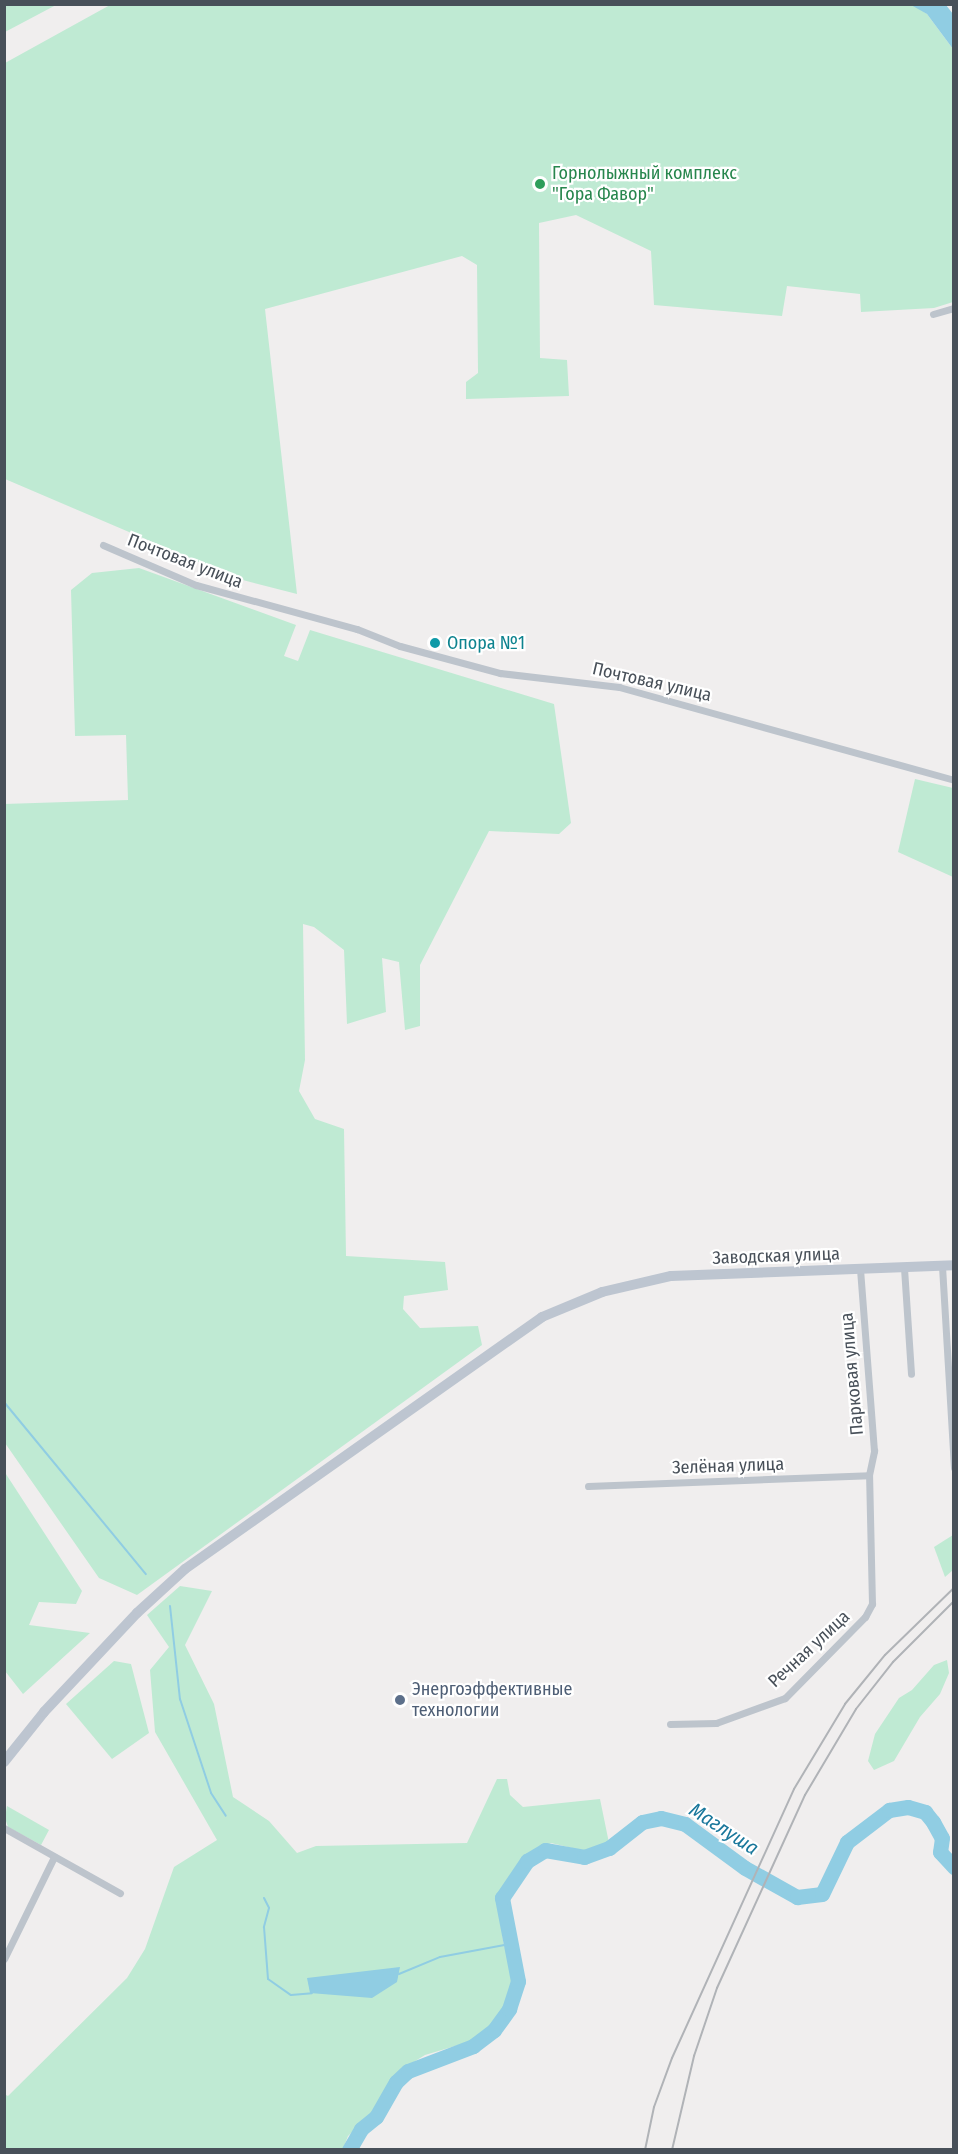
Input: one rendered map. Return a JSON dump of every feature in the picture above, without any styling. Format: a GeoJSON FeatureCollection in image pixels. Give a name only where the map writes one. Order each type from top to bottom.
{"type":"FeatureCollection","features":[{"type":"Feature","properties":{"kind":"main road","name":"Заводская улица"},"geometry":{"type":"LineString","coordinates":[[4,1762],[44,1712],[137,1613],[185,1569],[542,1317],[602,1292],[671,1276],[954,1265]]}},
{"type":"Feature","properties":{"kind":"street"},"geometry":{"type":"LineString","coordinates":[[933,314],[954,308]]}},
{"type":"Feature","properties":{"kind":"street","name":"Почтовая улица"},"geometry":{"type":"LineString","coordinates":[[103,544],[196,585],[357,629],[400,646],[500,673],[619,687],[954,780]]}},
{"type":"Feature","properties":{"kind":"street"},"geometry":{"type":"LineString","coordinates":[[942,1266],[954,1468]]}},
{"type":"Feature","properties":{"kind":"street"},"geometry":{"type":"LineString","coordinates":[[904,1268],[911,1374]]}},
{"type":"Feature","properties":{"kind":"street","name":"Парковая улица"},"geometry":{"type":"LineString","coordinates":[[860,1269],[874,1451],[869,1475]]}},
{"type":"Feature","properties":{"kind":"street","name":"Зелёная улица"},"geometry":{"type":"LineString","coordinates":[[588,1486],[869,1475]]}},
{"type":"Feature","properties":{"kind":"street","name":"Речная улица"},"geometry":{"type":"LineString","coordinates":[[670,1724],[716,1723],[785,1698],[865,1617],[872,1604],[869,1475]]}},
{"type":"Feature","properties":{"kind":"street"},"geometry":{"type":"LineString","coordinates":[[4,1828],[120,1893]]}},
{"type":"Feature","properties":{"kind":"street"},"geometry":{"type":"LineString","coordinates":[[4,1959],[54,1857]]}},
{"type":"Feature","properties":{"kind":"green space"},"geometry":{"type":"Polygon","coordinates":[[[5,4],[56,4],[56,5],[5,32],[5,4]]]}},
{"type":"Feature","properties":{"kind":"green space"},"geometry":{"type":"Polygon","coordinates":[[[110,5],[914,5],[927,14],[953,49],[953,302],[934,308],[861,312],[860,294],[787,286],[782,316],[654,305],[651,251],[576,215],[539,223],[540,358],[567,360],[569,396],[466,399],[466,382],[478,373],[477,265],[462,256],[265,309],[297,594],[239,579],[5,479],[5,63],[110,5]]]}},
{"type":"Feature","properties":{"kind":"green space"},"geometry":{"type":"Polygon","coordinates":[[[139,568],[296,625],[284,656],[298,661],[310,630],[554,704],[571,823],[559,834],[489,831],[420,965],[420,1026],[405,1030],[399,962],[382,958],[386,1012],[347,1024],[344,950],[314,927],[303,924],[305,1060],[299,1091],[315,1119],[344,1129],[346,1256],[445,1262],[448,1290],[404,1296],[403,1309],[420,1328],[478,1326],[482,1345],[137,1595],[99,1578],[5,1443],[4,804],[128,800],[126,735],[75,736],[71,590],[92,573],[139,568]]]}},
{"type":"Feature","properties":{"kind":"green space"},"geometry":{"type":"Polygon","coordinates":[[[915,779],[953,788],[953,877],[898,852],[915,779]]]}},
{"type":"Feature","properties":{"kind":"green space"},"geometry":{"type":"Polygon","coordinates":[[[4,1471],[82,1591],[76,1604],[39,1602],[29,1625],[90,1633],[23,1694],[5,1671],[4,1471]]]}},
{"type":"Feature","properties":{"kind":"green space"},"geometry":{"type":"Polygon","coordinates":[[[953,1535],[953,1570],[945,1577],[934,1547],[953,1535]]]}},
{"type":"Feature","properties":{"kind":"green space"},"geometry":{"type":"Polygon","coordinates":[[[180,1586],[212,1591],[185,1645],[214,1704],[233,1797],[269,1821],[297,1853],[316,1846],[467,1843],[497,1779],[507,1779],[510,1795],[523,1807],[600,1799],[609,1843],[585,1851],[551,1843],[524,1857],[499,1894],[503,1941],[513,1979],[504,2007],[490,2027],[472,2041],[425,2055],[404,2068],[371,2114],[348,2136],[343,2149],[5,2149],[4,2094],[8,2096],[127,1978],[145,1949],[174,1867],[217,1840],[155,1732],[150,1670],[169,1647],[147,1615],[180,1586]]]}},
{"type":"Feature","properties":{"kind":"green space"},"geometry":{"type":"Polygon","coordinates":[[[947,1660],[949,1673],[940,1694],[920,1717],[894,1761],[874,1770],[868,1761],[875,1734],[899,1698],[912,1690],[934,1665],[947,1660]]]}},
{"type":"Feature","properties":{"kind":"green space"},"geometry":{"type":"Polygon","coordinates":[[[114,1661],[131,1664],[149,1733],[112,1759],[66,1704],[114,1661]]]}},
{"type":"Feature","properties":{"kind":"green space"},"geometry":{"type":"Polygon","coordinates":[[[7,1806],[49,1830],[41,1845],[8,1827],[5,1818],[7,1806]]]}},
{"type":"Feature","properties":{"kind":"water"},"geometry":{"type":"Polygon","coordinates":[[[911,5],[946,5],[953,14],[953,49],[927,14],[911,5]]]}},
{"type":"Feature","properties":{"kind":"water"},"geometry":{"type":"Polygon","coordinates":[[[400,1967],[397,1982],[372,1998],[310,1993],[307,1978],[400,1967]]]}},
{"type":"Feature","properties":{"kind":"waterway"},"geometry":{"type":"LineString","coordinates":[[4,1402],[146,1574]]}},
{"type":"Feature","properties":{"kind":"waterway"},"geometry":{"type":"LineString","coordinates":[[170,1606],[180,1699],[211,1793],[226,1816]]}},
{"type":"Feature","properties":{"kind":"waterway","name":"Маглуша"},"geometry":{"type":"LineString","coordinates":[[349,2150],[361,2129],[376,2117],[396,2082],[408,2071],[473,2046],[494,2030],[509,2009],[518,1981],[502,1898],[527,1861],[545,1850],[584,1857],[609,1848],[642,1822],[661,1818],[685,1824],[745,1868],[797,1897],[822,1894],[847,1842],[889,1810],[908,1807],[925,1812],[933,1822],[942,1838],[940,1852],[954,1867]]}},
{"type":"Feature","properties":{"kind":"waterway"},"geometry":{"type":"LineString","coordinates":[[264,1898],[269,1908],[264,1927],[268,1979],[291,1995],[312,1993]]}},
{"type":"Feature","properties":{"kind":"waterway"},"geometry":{"type":"LineString","coordinates":[[399,1974],[440,1957],[510,1944]]}},
{"type":"Feature","properties":{"kind":"railway"},"geometry":{"type":"LineString","coordinates":[[645,2150],[654,2107],[672,2058],[794,1789],[845,1704],[885,1655],[954,1588]]}},
{"type":"Feature","properties":{"kind":"railway"},"geometry":{"type":"LineString","coordinates":[[672,2150],[694,2056],[717,1988],[805,1795],[856,1709],[893,1662],[954,1601]]}},
{"type":"Feature","properties":{"kind":"place","name":"Горнолыжный комплекс \"Гора Фавор\""},"geometry":{"type":"Point","coordinates":[540,184]}},
{"type":"Feature","properties":{"kind":"place","name":"Опора №1"},"geometry":{"type":"Point","coordinates":[435,643]}},
{"type":"Feature","properties":{"kind":"place","name":"Энергоэффективные технологии"},"geometry":{"type":"Point","coordinates":[400,1700]}}]}
